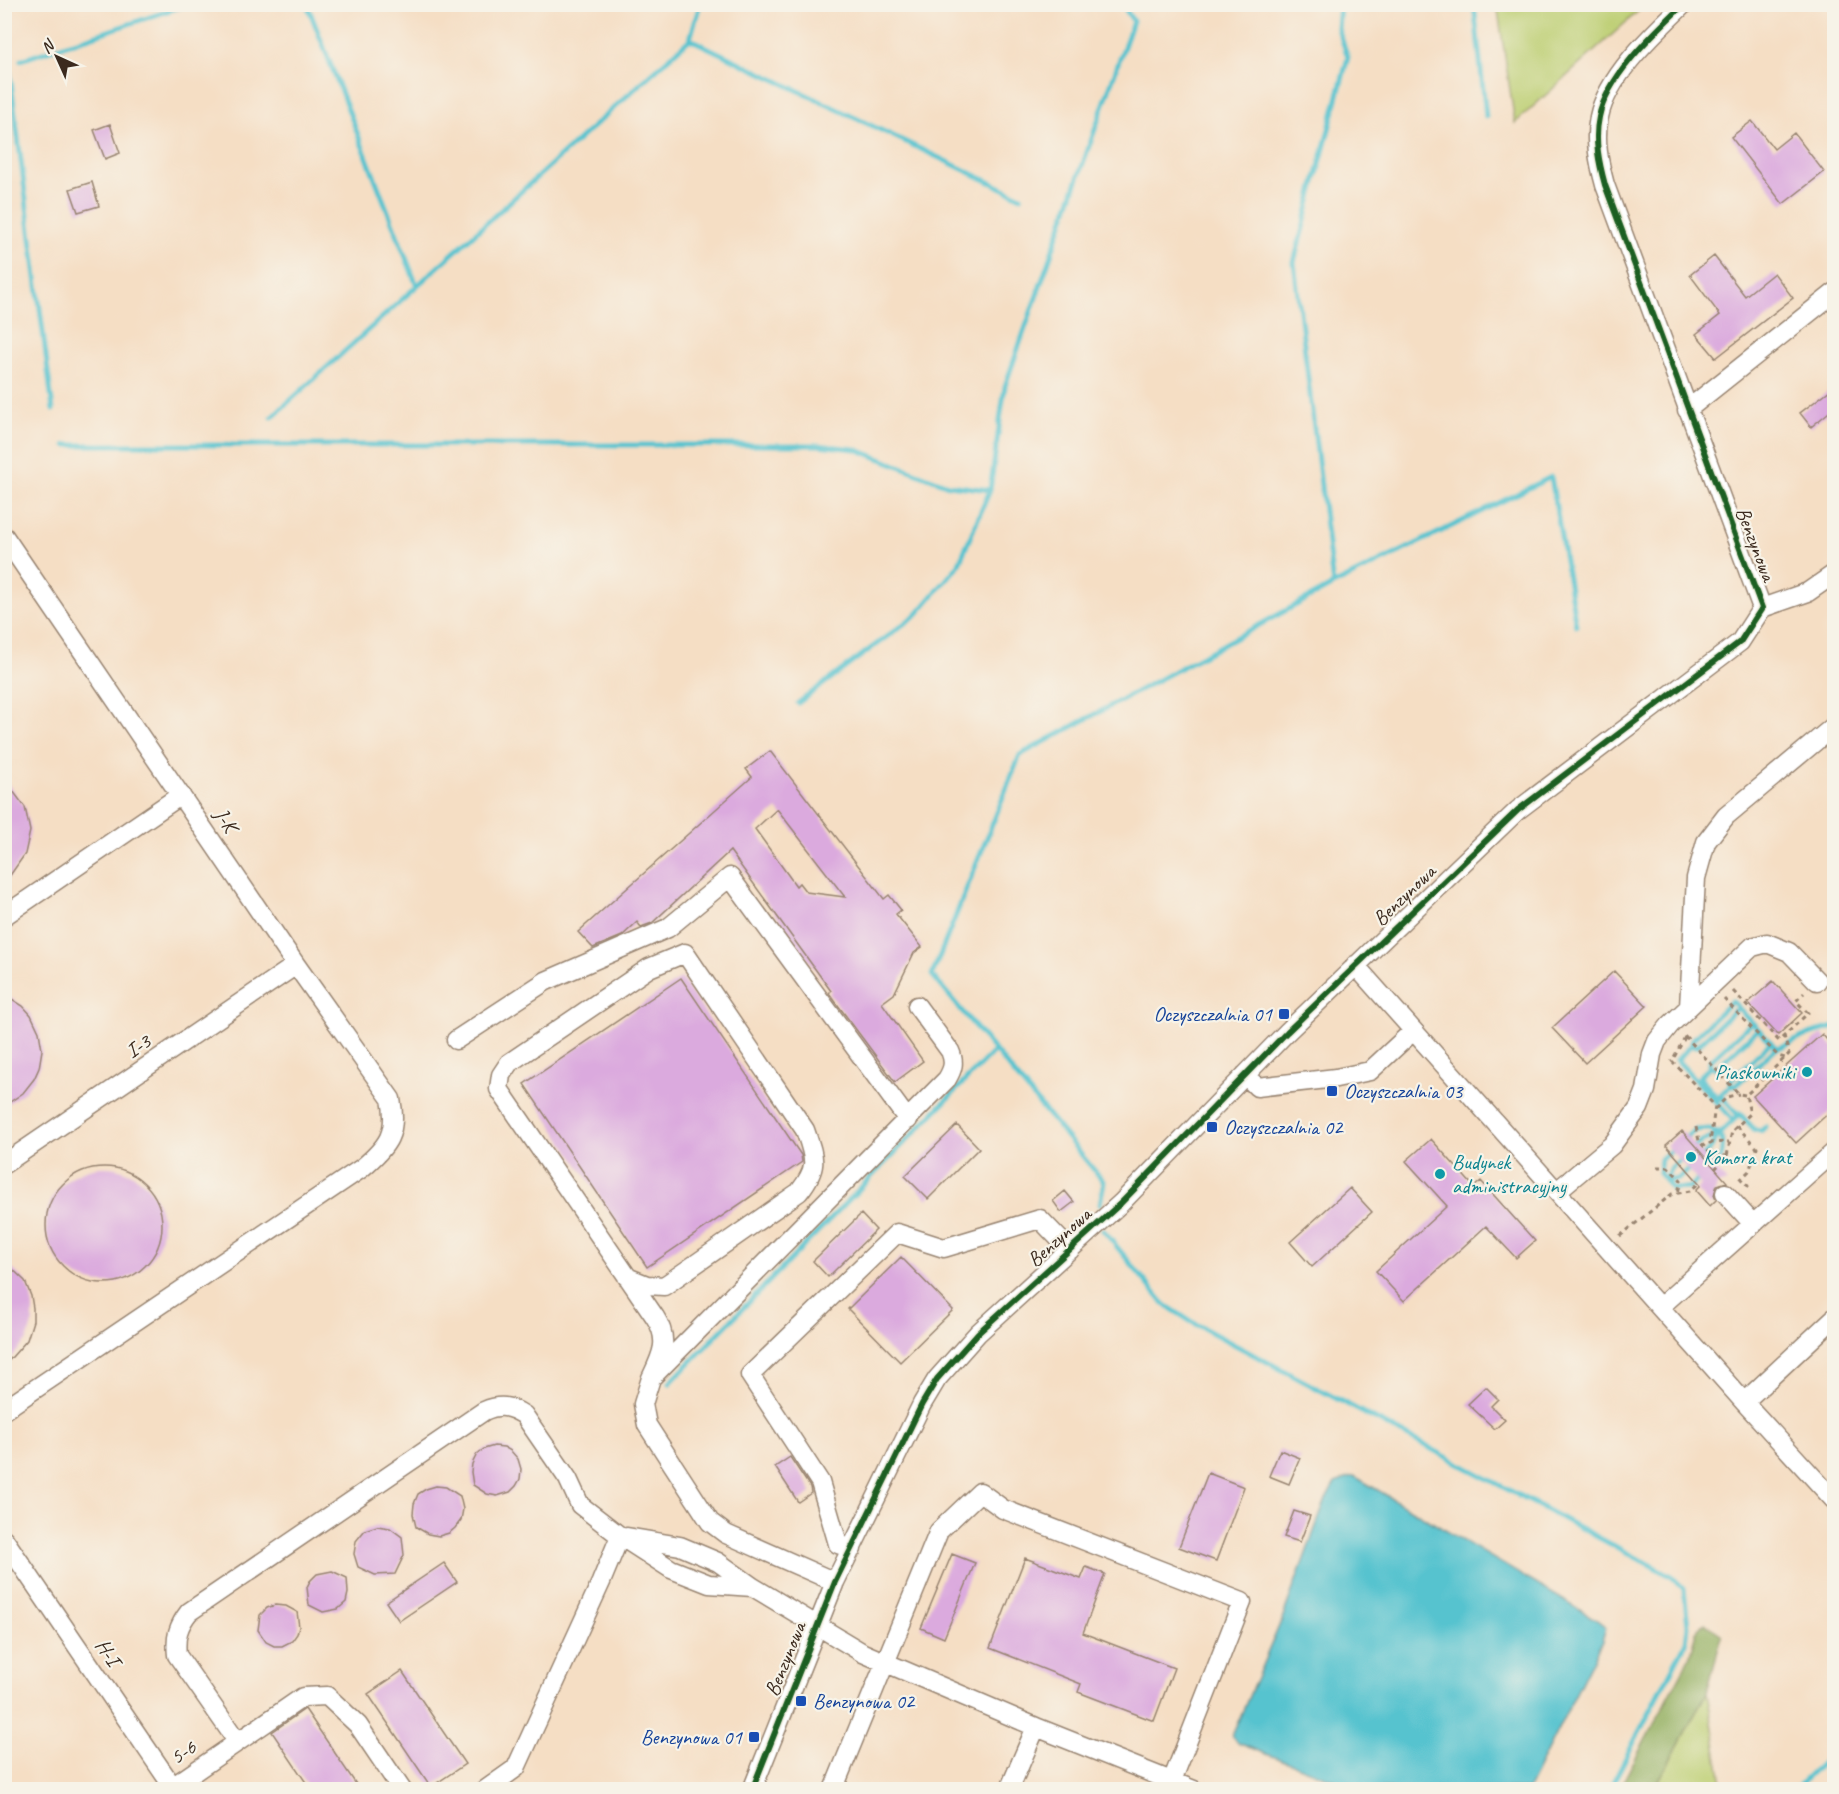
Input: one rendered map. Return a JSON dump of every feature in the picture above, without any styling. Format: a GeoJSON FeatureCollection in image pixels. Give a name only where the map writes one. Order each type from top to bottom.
{"type":"FeatureCollection","features":[{"type":"Feature","properties":{"kind":"street","name":"Benzynowa"},"geometry":{"type":"LineString","coordinates":[[752,1790],[835,1582],[922,1404],[937,1379],[978,1333],[1121,1203],[1355,965],[1518,810],[1740,642],[1762,608],[1605,185],[1597,144],[1598,118],[1605,98],[1630,60],[1684,4]]}},
{"type":"Feature","properties":{"kind":"street"},"geometry":{"type":"LineString","coordinates":[[1687,410],[1834,294]]}},
{"type":"Feature","properties":{"kind":"street","name":"J-K"},"geometry":{"type":"LineString","coordinates":[[4,536],[296,965],[391,1099],[394,1115],[392,1134],[378,1155],[362,1168],[4,1410]]}},
{"type":"Feature","properties":{"kind":"street"},"geometry":{"type":"LineString","coordinates":[[1762,608],[1808,592],[1834,574]]}},
{"type":"Feature","properties":{"kind":"street"},"geometry":{"type":"LineString","coordinates":[[1689,1006],[1696,878],[1706,842],[1726,816],[1834,726]]}},
{"type":"Feature","properties":{"kind":"street"},"geometry":{"type":"LineString","coordinates":[[4,916],[181,795]]}},
{"type":"Feature","properties":{"kind":"street"},"geometry":{"type":"LineString","coordinates":[[456,1040],[546,981],[668,928],[730,878],[908,1120]]}},
{"type":"Feature","properties":{"kind":"street"},"geometry":{"type":"LineString","coordinates":[[1557,1191],[1612,1145],[1625,1129],[1639,1108],[1646,1090],[1652,1054],[1657,1041],[1670,1024],[1752,947],[1767,943],[1789,952],[1817,981]]}},
{"type":"Feature","properties":{"kind":"street"},"geometry":{"type":"LineString","coordinates":[[627,1276],[647,1285],[664,1286],[799,1192],[811,1177],[813,1163],[805,1130],[685,953],[649,968],[509,1063],[501,1075],[499,1089],[655,1317],[660,1324],[665,1342],[643,1404],[647,1425],[710,1522],[726,1533],[835,1582]]}},
{"type":"Feature","properties":{"kind":"street","name":"I-3"},"geometry":{"type":"LineString","coordinates":[[4,1164],[296,965]]}},
{"type":"Feature","properties":{"kind":"street"},"geometry":{"type":"LineString","coordinates":[[1355,965],[1834,1500]]}},
{"type":"Feature","properties":{"kind":"street"},"geometry":{"type":"LineString","coordinates":[[651,1378],[947,1080],[953,1068],[953,1058],[917,1006]]}},
{"type":"Feature","properties":{"kind":"street"},"geometry":{"type":"LineString","coordinates":[[1245,1075],[1257,1087],[1336,1078],[1370,1071],[1413,1031]]}},
{"type":"Feature","properties":{"kind":"street"},"geometry":{"type":"LineString","coordinates":[[1660,1307],[1834,1152]]}},
{"type":"Feature","properties":{"kind":"street"},"geometry":{"type":"LineString","coordinates":[[1728,1197],[1753,1224]]}},
{"type":"Feature","properties":{"kind":"street"},"geometry":{"type":"LineString","coordinates":[[852,1549],[838,1544],[820,1482],[750,1375],[897,1233],[944,1248],[1040,1219],[1070,1250]]}},
{"type":"Feature","properties":{"kind":"street"},"geometry":{"type":"LineString","coordinates":[[655,1317],[664,1286]]}},
{"type":"Feature","properties":{"kind":"street"},"geometry":{"type":"LineString","coordinates":[[1744,1402],[1834,1318]]}},
{"type":"Feature","properties":{"kind":"street"},"geometry":{"type":"LineString","coordinates":[[230,1747],[177,1655],[176,1644],[180,1623],[189,1612],[484,1411],[495,1406],[505,1407],[524,1415],[568,1479],[580,1505],[620,1536],[671,1569],[709,1584],[753,1587]]}},
{"type":"Feature","properties":{"kind":"street"},"geometry":{"type":"LineString","coordinates":[[834,1790],[939,1531],[980,1492],[1003,1509],[1242,1602],[1172,1781]]}},
{"type":"Feature","properties":{"kind":"street"},"geometry":{"type":"LineString","coordinates":[[620,1536],[680,1546],[718,1562],[753,1587],[863,1653],[1036,1727],[1194,1790]]}},
{"type":"Feature","properties":{"kind":"street"},"geometry":{"type":"LineString","coordinates":[[485,1790],[516,1768],[620,1536]]}},
{"type":"Feature","properties":{"kind":"street","name":"H-I"},"geometry":{"type":"LineString","coordinates":[[4,1539],[172,1788]]}},
{"type":"Feature","properties":{"kind":"street","name":"5-6"},"geometry":{"type":"LineString","coordinates":[[172,1788],[303,1697],[327,1696],[358,1725],[402,1790]]}},
{"type":"Feature","properties":{"kind":"street"},"geometry":{"type":"LineString","coordinates":[[1009,1790],[1036,1727]]}},
{"type":"Feature","properties":{"kind":"path"},"geometry":{"type":"LineString","coordinates":[[1733,991],[1779,1041],[1808,1013],[1796,1001],[1817,981]]}},
{"type":"Feature","properties":{"kind":"path"},"geometry":{"type":"LineString","coordinates":[[1717,1006],[1724,999],[1776,1054],[1785,1058]]}},
{"type":"Feature","properties":{"kind":"path"},"geometry":{"type":"LineString","coordinates":[[1693,1029],[1685,1036],[1672,1061],[1714,1106],[1710,1143],[1730,1142]]}},
{"type":"Feature","properties":{"kind":"path"},"geometry":{"type":"LineString","coordinates":[[1685,1036],[1738,1092],[1746,1095]]}},
{"type":"Feature","properties":{"kind":"path"},"geometry":{"type":"LineString","coordinates":[[1746,1095],[1789,1054],[1784,1036]]}},
{"type":"Feature","properties":{"kind":"path"},"geometry":{"type":"LineString","coordinates":[[1713,1110],[1727,1097],[1738,1092]]}},
{"type":"Feature","properties":{"kind":"path"},"geometry":{"type":"LineString","coordinates":[[1715,1169],[1727,1156],[1732,1131],[1750,1114],[1746,1095]]}},
{"type":"Feature","properties":{"kind":"path"},"geometry":{"type":"LineString","coordinates":[[1728,1197],[1748,1186],[1741,1179],[1749,1171],[1757,1148],[1737,1126]]}},
{"type":"Feature","properties":{"kind":"path"},"geometry":{"type":"LineString","coordinates":[[1696,1127],[1699,1141],[1712,1155],[1727,1156]]}},
{"type":"Feature","properties":{"kind":"path"},"geometry":{"type":"LineString","coordinates":[[1657,1167],[1668,1167],[1681,1180],[1678,1193]]}},
{"type":"Feature","properties":{"kind":"path"},"geometry":{"type":"LineString","coordinates":[[1606,1247],[1672,1194],[1690,1191],[1700,1183]]}},
{"type":"Feature","properties":{"kind":"green space"},"geometry":{"type":"Polygon","coordinates":[[[1497,4],[1645,4],[1645,5],[1515,123],[1497,4]]]}},
{"type":"Feature","properties":{"kind":"green space"},"geometry":{"type":"Polygon","coordinates":[[[1705,1623],[1722,1635],[1707,1692],[1654,1789],[1619,1789],[1690,1657],[1698,1629],[1705,1623]]]}},
{"type":"Feature","properties":{"kind":"green space"},"geometry":{"type":"Polygon","coordinates":[[[1707,1692],[1723,1789],[1654,1790],[1707,1692]]]}},
{"type":"Feature","properties":{"kind":"water"},"geometry":{"type":"Polygon","coordinates":[[[1354,1476],[1606,1627],[1602,1641],[1528,1789],[1358,1789],[1238,1743],[1232,1736],[1282,1619],[1326,1499],[1335,1483],[1354,1476]]]}},
{"type":"Feature","properties":{"kind":"building"},"geometry":{"type":"Polygon","coordinates":[[[1752,121],[1774,149],[1794,133],[1824,172],[1783,204],[1731,137],[1752,121]]]}},
{"type":"Feature","properties":{"kind":"building"},"geometry":{"type":"Polygon","coordinates":[[[110,124],[120,153],[105,159],[94,130],[110,124]]]}},
{"type":"Feature","properties":{"kind":"building"},"geometry":{"type":"Polygon","coordinates":[[[92,182],[99,206],[78,212],[70,189],[92,182]]]}},
{"type":"Feature","properties":{"kind":"building"},"geometry":{"type":"Polygon","coordinates":[[[1714,256],[1745,296],[1774,273],[1793,298],[1716,358],[1696,334],[1720,315],[1690,275],[1714,256]]]}},
{"type":"Feature","properties":{"kind":"building"},"geometry":{"type":"Polygon","coordinates":[[[1834,387],[1834,408],[1811,427],[1800,413],[1834,387]]]}},
{"type":"Feature","properties":{"kind":"building"},"geometry":{"type":"Polygon","coordinates":[[[770,751],[884,899],[889,895],[901,910],[896,914],[922,947],[914,953],[894,994],[882,1003],[923,1061],[895,1082],[829,993],[831,991],[730,851],[652,923],[641,927],[637,922],[622,936],[593,948],[578,932],[752,777],[746,769],[770,751]],[[777,809],[755,829],[796,886],[799,883],[806,892],[845,897],[777,809]]]}},
{"type":"Feature","properties":{"kind":"building"},"geometry":{"type":"Polygon","coordinates":[[[4,779],[25,807],[30,831],[25,854],[4,884],[4,779]]]}},
{"type":"Feature","properties":{"kind":"building"},"geometry":{"type":"Polygon","coordinates":[[[1614,971],[1647,1006],[1585,1063],[1552,1028],[1614,971]]]}},
{"type":"Feature","properties":{"kind":"building"},"geometry":{"type":"Polygon","coordinates":[[[681,978],[801,1155],[802,1162],[647,1267],[524,1084],[681,978]]]}},
{"type":"Feature","properties":{"kind":"building"},"geometry":{"type":"Polygon","coordinates":[[[1773,981],[1802,1013],[1778,1035],[1748,1003],[1773,981]]]}},
{"type":"Feature","properties":{"kind":"building"},"geometry":{"type":"Polygon","coordinates":[[[4,994],[23,1006],[31,1015],[39,1032],[42,1050],[39,1068],[34,1079],[23,1093],[4,1106],[4,994]]]}},
{"type":"Feature","properties":{"kind":"building","name":"Piaskowniki"},"geometry":{"type":"Polygon","coordinates":[[[1822,1034],[1834,1048],[1834,1108],[1796,1143],[1753,1096],[1822,1034]]]}},
{"type":"Feature","properties":{"kind":"building"},"geometry":{"type":"Polygon","coordinates":[[[957,1125],[979,1148],[928,1199],[905,1176],[957,1125]]]}},
{"type":"Feature","properties":{"kind":"building","name":"Komora krat"},"geometry":{"type":"Polygon","coordinates":[[[1682,1131],[1727,1182],[1717,1185],[1714,1195],[1716,1200],[1710,1206],[1696,1190],[1701,1185],[1666,1145],[1682,1131]]]}},
{"type":"Feature","properties":{"kind":"building"},"geometry":{"type":"Polygon","coordinates":[[[1431,1139],[1474,1187],[1481,1181],[1535,1241],[1516,1258],[1486,1226],[1404,1301],[1376,1271],[1447,1206],[1406,1161],[1431,1139]]]}},
{"type":"Feature","properties":{"kind":"building"},"geometry":{"type":"Polygon","coordinates":[[[104,1167],[126,1172],[145,1184],[157,1203],[162,1225],[157,1247],[145,1266],[126,1278],[104,1283],[82,1278],[63,1266],[51,1247],[46,1225],[51,1203],[63,1184],[82,1172],[104,1167]]]}},
{"type":"Feature","properties":{"kind":"building"},"geometry":{"type":"Polygon","coordinates":[[[1350,1188],[1372,1212],[1312,1267],[1290,1242],[1350,1188]]]}},
{"type":"Feature","properties":{"kind":"building"},"geometry":{"type":"Polygon","coordinates":[[[1065,1191],[1074,1202],[1061,1212],[1053,1201],[1065,1191]]]}},
{"type":"Feature","properties":{"kind":"building"},"geometry":{"type":"Polygon","coordinates":[[[861,1214],[876,1230],[828,1277],[813,1261],[861,1214]]]}},
{"type":"Feature","properties":{"kind":"building"},"geometry":{"type":"Polygon","coordinates":[[[901,1257],[953,1310],[900,1362],[848,1309],[901,1257]]]}},
{"type":"Feature","properties":{"kind":"building"},"geometry":{"type":"Polygon","coordinates":[[[4,1261],[25,1281],[31,1296],[33,1321],[27,1340],[4,1366],[4,1261]]]}},
{"type":"Feature","properties":{"kind":"building"},"geometry":{"type":"Polygon","coordinates":[[[1486,1387],[1498,1399],[1491,1406],[1505,1420],[1495,1429],[1468,1404],[1486,1387]]]}},
{"type":"Feature","properties":{"kind":"building"},"geometry":{"type":"Polygon","coordinates":[[[494,1446],[504,1447],[511,1451],[518,1459],[521,1469],[520,1479],[516,1486],[510,1492],[497,1496],[487,1494],[473,1485],[471,1472],[477,1454],[494,1446]]]}},
{"type":"Feature","properties":{"kind":"building"},"geometry":{"type":"Polygon","coordinates":[[[1280,1450],[1300,1458],[1289,1484],[1269,1476],[1280,1450]]]}},
{"type":"Feature","properties":{"kind":"building"},"geometry":{"type":"Polygon","coordinates":[[[790,1457],[810,1487],[811,1493],[798,1502],[775,1467],[790,1457]]]}},
{"type":"Feature","properties":{"kind":"building"},"geometry":{"type":"Polygon","coordinates":[[[1208,1473],[1244,1487],[1216,1561],[1179,1547],[1208,1473]]]}},
{"type":"Feature","properties":{"kind":"building"},"geometry":{"type":"Polygon","coordinates":[[[436,1486],[446,1487],[460,1496],[463,1509],[461,1520],[455,1528],[439,1536],[428,1534],[416,1527],[413,1514],[418,1494],[436,1486]]]}},
{"type":"Feature","properties":{"kind":"building"},"geometry":{"type":"Polygon","coordinates":[[[1294,1511],[1310,1516],[1300,1542],[1284,1537],[1294,1511]]]}},
{"type":"Feature","properties":{"kind":"building"},"geometry":{"type":"Polygon","coordinates":[[[377,1526],[390,1528],[402,1537],[404,1555],[395,1574],[375,1575],[358,1567],[354,1554],[356,1541],[365,1530],[377,1526]]]}},
{"type":"Feature","properties":{"kind":"building"},"geometry":{"type":"Polygon","coordinates":[[[952,1554],[975,1563],[944,1638],[921,1628],[952,1554]]]}},
{"type":"Feature","properties":{"kind":"building"},"geometry":{"type":"Polygon","coordinates":[[[1025,1558],[1081,1579],[1086,1567],[1105,1574],[1083,1633],[1174,1668],[1154,1721],[1078,1692],[1081,1684],[990,1648],[1025,1558]]]}},
{"type":"Feature","properties":{"kind":"building"},"geometry":{"type":"Polygon","coordinates":[[[444,1563],[457,1582],[399,1621],[386,1602],[444,1563]]]}},
{"type":"Feature","properties":{"kind":"building"},"geometry":{"type":"Polygon","coordinates":[[[332,1571],[347,1578],[348,1593],[346,1602],[338,1609],[323,1612],[309,1605],[307,1587],[317,1574],[332,1571]]]}},
{"type":"Feature","properties":{"kind":"building"},"geometry":{"type":"Polygon","coordinates":[[[275,1605],[286,1606],[297,1612],[299,1627],[297,1634],[292,1641],[282,1646],[274,1646],[266,1642],[258,1630],[260,1615],[267,1608],[275,1605]]]}},
{"type":"Feature","properties":{"kind":"building"},"geometry":{"type":"Polygon","coordinates":[[[402,1671],[465,1764],[431,1787],[368,1694],[402,1671]]]}},
{"type":"Feature","properties":{"kind":"building"},"geometry":{"type":"Polygon","coordinates":[[[305,1709],[360,1790],[311,1790],[272,1732],[305,1709]]]}},
{"type":"Feature","properties":{"kind":"waterway"},"geometry":{"type":"LineString","coordinates":[[21,60],[189,4]]}},
{"type":"Feature","properties":{"kind":"waterway"},"geometry":{"type":"LineString","coordinates":[[307,4],[417,286]]}},
{"type":"Feature","properties":{"kind":"waterway"},"geometry":{"type":"LineString","coordinates":[[690,39],[700,4]]}},
{"type":"Feature","properties":{"kind":"waterway"},"geometry":{"type":"LineString","coordinates":[[798,703],[917,614],[958,566],[990,490],[1005,386],[1133,21],[1122,4]]}},
{"type":"Feature","properties":{"kind":"waterway"},"geometry":{"type":"LineString","coordinates":[[1100,1204],[1104,1182],[932,975],[1020,755],[1333,585],[1294,262],[1348,57],[1338,29],[1340,4]]}},
{"type":"Feature","properties":{"kind":"waterway"},"geometry":{"type":"LineString","coordinates":[[1474,4],[1486,117]]}},
{"type":"Feature","properties":{"kind":"waterway"},"geometry":{"type":"LineString","coordinates":[[4,28],[53,410]]}},
{"type":"Feature","properties":{"kind":"waterway"},"geometry":{"type":"LineString","coordinates":[[272,417],[690,39],[1021,197]]}},
{"type":"Feature","properties":{"kind":"waterway"},"geometry":{"type":"LineString","coordinates":[[66,445],[817,445],[855,449],[948,485],[990,490]]}},
{"type":"Feature","properties":{"kind":"waterway"},"geometry":{"type":"LineString","coordinates":[[1333,585],[1551,477],[1576,626]]}},
{"type":"Feature","properties":{"kind":"waterway"},"geometry":{"type":"LineString","coordinates":[[1733,1120],[1677,1060],[1690,1046],[1692,1040],[1732,1001],[1776,1048],[1809,1034],[1834,1027]]}},
{"type":"Feature","properties":{"kind":"waterway"},"geometry":{"type":"LineString","coordinates":[[1690,1046],[1697,1046],[1738,1007]]}},
{"type":"Feature","properties":{"kind":"waterway"},"geometry":{"type":"LineString","coordinates":[[1719,1099],[1699,1077],[1710,1067],[1710,1061],[1752,1022]]}},
{"type":"Feature","properties":{"kind":"waterway"},"geometry":{"type":"LineString","coordinates":[[1710,1067],[1716,1068],[1758,1029]]}},
{"type":"Feature","properties":{"kind":"waterway"},"geometry":{"type":"LineString","coordinates":[[1739,1116],[1720,1095],[1730,1086],[1730,1081],[1771,1042]]}},
{"type":"Feature","properties":{"kind":"waterway"},"geometry":{"type":"LineString","coordinates":[[1730,1086],[1735,1086],[1776,1048]]}},
{"type":"Feature","properties":{"kind":"waterway"},"geometry":{"type":"LineString","coordinates":[[670,1383],[995,1050]]}},
{"type":"Feature","properties":{"kind":"waterway"},"geometry":{"type":"LineString","coordinates":[[1699,1160],[1710,1149],[1719,1134],[1740,1114],[1755,1130],[1761,1131],[1766,1126]]}},
{"type":"Feature","properties":{"kind":"waterway"},"geometry":{"type":"LineString","coordinates":[[1710,1129],[1719,1134],[1723,1141],[1721,1158],[1689,1188],[1672,1189],[1659,1173],[1661,1159],[1695,1130],[1710,1129]]}},
{"type":"Feature","properties":{"kind":"waterway"},"geometry":{"type":"LineString","coordinates":[[1692,1149],[1702,1141],[1719,1134]]}},
{"type":"Feature","properties":{"kind":"waterway"},"geometry":{"type":"LineString","coordinates":[[1665,1181],[1670,1169],[1683,1157]]}},
{"type":"Feature","properties":{"kind":"waterway"},"geometry":{"type":"LineString","coordinates":[[1665,1181],[1678,1179],[1692,1166]]}},
{"type":"Feature","properties":{"kind":"waterway"},"geometry":{"type":"LineString","coordinates":[[1103,1230],[1164,1304],[1190,1321],[1671,1576],[1684,1589],[1688,1626],[1686,1642],[1609,1790]]}},
{"type":"Feature","properties":{"kind":"waterway"},"geometry":{"type":"LineString","coordinates":[[1794,1790],[1834,1752]]}},
{"type":"Feature","properties":{"kind":"cycle path"},"geometry":{"type":"LineString","coordinates":[[752,1790],[835,1582],[922,1404],[937,1379],[978,1333],[1121,1203],[1287,1032],[1518,810],[1740,642],[1762,608],[1605,185],[1598,151],[1599,117],[1612,86],[1634,56],[1684,4]]}},
{"type":"Feature","properties":{"kind":"place","name":"Oczyszczalnia 01"},"geometry":{"type":"Point","coordinates":[1284,1014]}},
{"type":"Feature","properties":{"kind":"place","name":"Piaskowniki"},"geometry":{"type":"Point","coordinates":[1807,1072]}},
{"type":"Feature","properties":{"kind":"place","name":"Oczyszczalnia 03"},"geometry":{"type":"Point","coordinates":[1332,1091]}},
{"type":"Feature","properties":{"kind":"place","name":"Oczyszczalnia 02"},"geometry":{"type":"Point","coordinates":[1212,1127]}},
{"type":"Feature","properties":{"kind":"place","name":"Komora krat"},"geometry":{"type":"Point","coordinates":[1691,1157]}},
{"type":"Feature","properties":{"kind":"place","name":"Budynek administracyjny"},"geometry":{"type":"Point","coordinates":[1440,1174]}},
{"type":"Feature","properties":{"kind":"place","name":"Benzynowa 02"},"geometry":{"type":"Point","coordinates":[801,1701]}},
{"type":"Feature","properties":{"kind":"place","name":"Benzynowa 01"},"geometry":{"type":"Point","coordinates":[754,1737]}}]}
